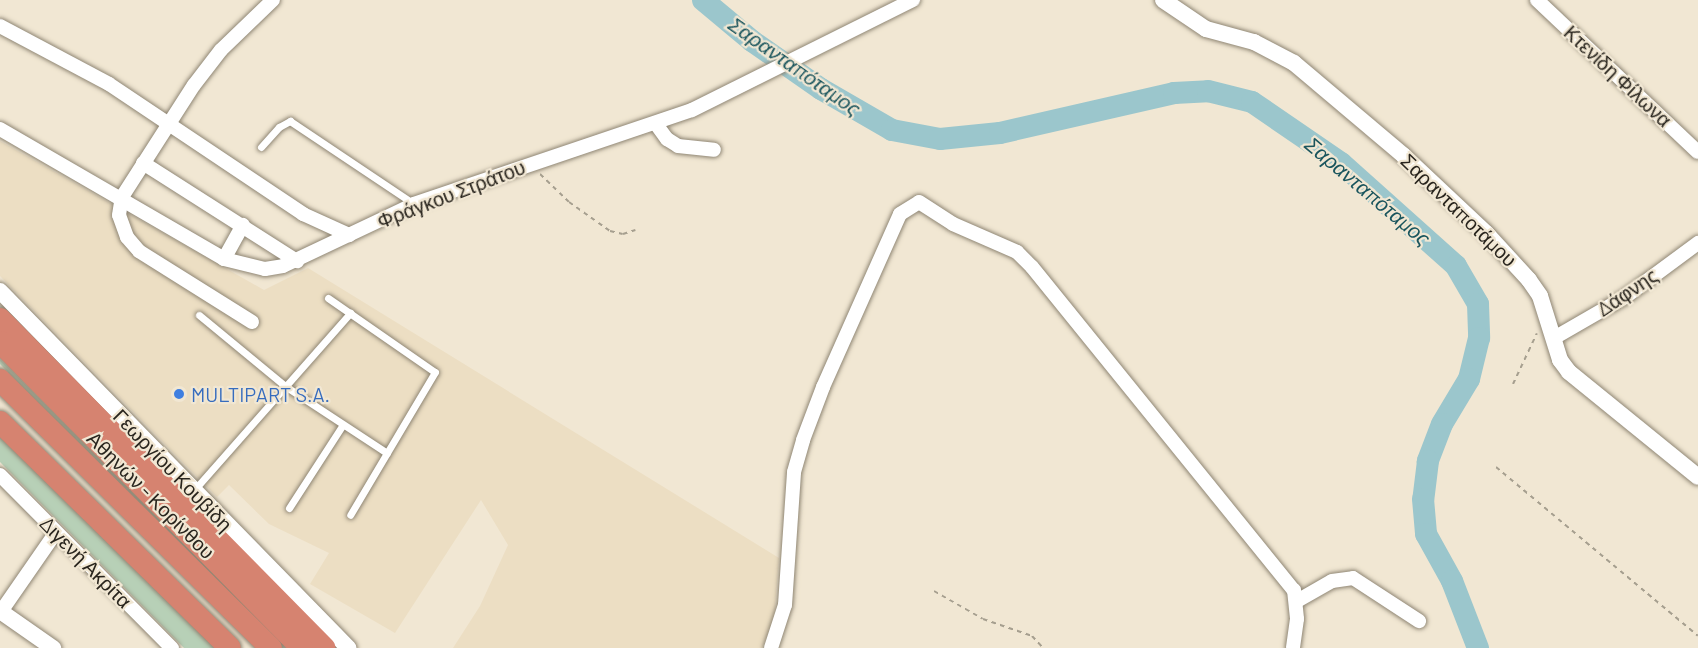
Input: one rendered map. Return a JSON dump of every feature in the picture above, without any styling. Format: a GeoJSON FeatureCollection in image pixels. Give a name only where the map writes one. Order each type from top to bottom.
{"type":"FeatureCollection","features":[{"type":"Feature","properties":{"kind":"highway"},"geometry":{"type":"LineString","coordinates":[[0,319],[325,648]]}},
{"type":"Feature","properties":{"kind":"highway","name":"Αθηνών - Κορίνθου"},"geometry":{"type":"LineString","coordinates":[[0,342],[302,648]]}},
{"type":"Feature","properties":{"kind":"highway","name":"Αθηνών - Κορίνθου"},"geometry":{"type":"LineString","coordinates":[[0,380],[271,648]]}},
{"type":"Feature","properties":{"kind":"highway"},"geometry":{"type":"LineString","coordinates":[[0,422],[230,648]]}},
{"type":"Feature","properties":{"kind":"street"},"geometry":{"type":"LineString","coordinates":[[252,322],[140,251],[127,237],[119,215],[122,197],[142,163],[221,50],[273,0]]}},
{"type":"Feature","properties":{"kind":"street","name":"Φράγκου Στράτου"},"geometry":{"type":"LineString","coordinates":[[0,129],[122,197],[224,259],[265,269],[297,261],[414,204],[532,162],[656,124],[766,75],[913,0]]}},
{"type":"Feature","properties":{"kind":"street","name":"Σαρανταποτάμου"},"geometry":{"type":"LineString","coordinates":[[1163,0],[1206,29],[1254,42],[1287,59],[1340,100],[1486,232],[1540,296],[1560,360],[1569,372],[1698,477]]}},
{"type":"Feature","properties":{"kind":"street","name":"Κτενίδη Φίλωνα"},"geometry":{"type":"LineString","coordinates":[[1537,0],[1698,152]]}},
{"type":"Feature","properties":{"kind":"street"},"geometry":{"type":"LineString","coordinates":[[0,26],[68,60],[169,123],[303,214],[349,235]]}},
{"type":"Feature","properties":{"kind":"street"},"geometry":{"type":"LineString","coordinates":[[656,124],[667,140],[678,146],[714,150]]}},
{"type":"Feature","properties":{"kind":"street"},"geometry":{"type":"LineString","coordinates":[[142,163],[297,261]]}},
{"type":"Feature","properties":{"kind":"street"},"geometry":{"type":"LineString","coordinates":[[771,648],[785,605],[794,472],[803,440],[823,387],[900,214],[919,202],[953,224],[1017,252],[1032,267],[1282,573],[1297,601],[1293,648]]}},
{"type":"Feature","properties":{"kind":"street"},"geometry":{"type":"LineString","coordinates":[[224,259],[243,225]]}},
{"type":"Feature","properties":{"kind":"street","name":"Δάφνης"},"geometry":{"type":"LineString","coordinates":[[1554,338],[1624,297],[1698,243]]}},
{"type":"Feature","properties":{"kind":"street","name":"Γεωργίου Κουβίδη"},"geometry":{"type":"LineString","coordinates":[[0,291],[348,648]]}},
{"type":"Feature","properties":{"kind":"street","name":"Διγενή Ακρίτα"},"geometry":{"type":"LineString","coordinates":[[0,475],[172,648]]}},
{"type":"Feature","properties":{"kind":"street"},"geometry":{"type":"LineString","coordinates":[[53,648],[0,612],[56,532]]}},
{"type":"Feature","properties":{"kind":"street"},"geometry":{"type":"LineString","coordinates":[[1297,601],[1332,581],[1353,578],[1419,621]]}},
{"type":"Feature","properties":{"kind":"lane"},"geometry":{"type":"LineString","coordinates":[[261,147],[290,121],[414,204]]}},
{"type":"Feature","properties":{"kind":"lane"},"geometry":{"type":"LineString","coordinates":[[328,298],[435,372],[350,515]]}},
{"type":"Feature","properties":{"kind":"lane"},"geometry":{"type":"LineString","coordinates":[[193,490],[350,313]]}},
{"type":"Feature","properties":{"kind":"lane"},"geometry":{"type":"LineString","coordinates":[[199,315],[285,386],[342,426],[387,453]]}},
{"type":"Feature","properties":{"kind":"lane"},"geometry":{"type":"LineString","coordinates":[[289,508],[342,426]]}},
{"type":"Feature","properties":{"kind":"path"},"geometry":{"type":"LineString","coordinates":[[532,162],[544,182],[592,219],[624,234],[635,230]]}},
{"type":"Feature","properties":{"kind":"path"},"geometry":{"type":"LineString","coordinates":[[1513,384],[1532,339],[1549,321]]}},
{"type":"Feature","properties":{"kind":"path"},"geometry":{"type":"LineString","coordinates":[[1497,467],[1698,636]]}},
{"type":"Feature","properties":{"kind":"path"},"geometry":{"type":"LineString","coordinates":[[934,591],[983,619],[1032,636],[1043,648]]}},
{"type":"Feature","properties":{"kind":"shaded area"},"geometry":{"type":"Polygon","coordinates":[[[0,141],[264,290],[308,268],[779,558],[774,619],[762,648],[453,648],[480,606],[508,545],[481,500],[395,633],[310,584],[329,553],[269,524],[229,485],[217,497],[0,276],[0,141]]]}},
{"type":"Feature","properties":{"kind":"green space"},"geometry":{"type":"Polygon","coordinates":[[[0,359],[287,648],[281,648],[0,364],[0,359]]]}},
{"type":"Feature","properties":{"kind":"green space"},"geometry":{"type":"Polygon","coordinates":[[[0,428],[218,648],[184,648],[0,462],[0,428]]]}},
{"type":"Feature","properties":{"kind":"waterway","name":"Σαρανταπόταμος"},"geometry":{"type":"LineString","coordinates":[[703,0],[752,41],[821,89],[892,130],[940,139],[1000,133],[1174,93],[1208,91],[1252,102],[1341,163],[1456,266],[1478,304],[1479,338],[1469,379],[1442,424],[1428,461],[1423,499],[1426,534],[1452,581],[1478,648]]}},
{"type":"Feature","properties":{"kind":"place","name":"MULTIPART S.A."},"geometry":{"type":"Point","coordinates":[179,394]}}]}
